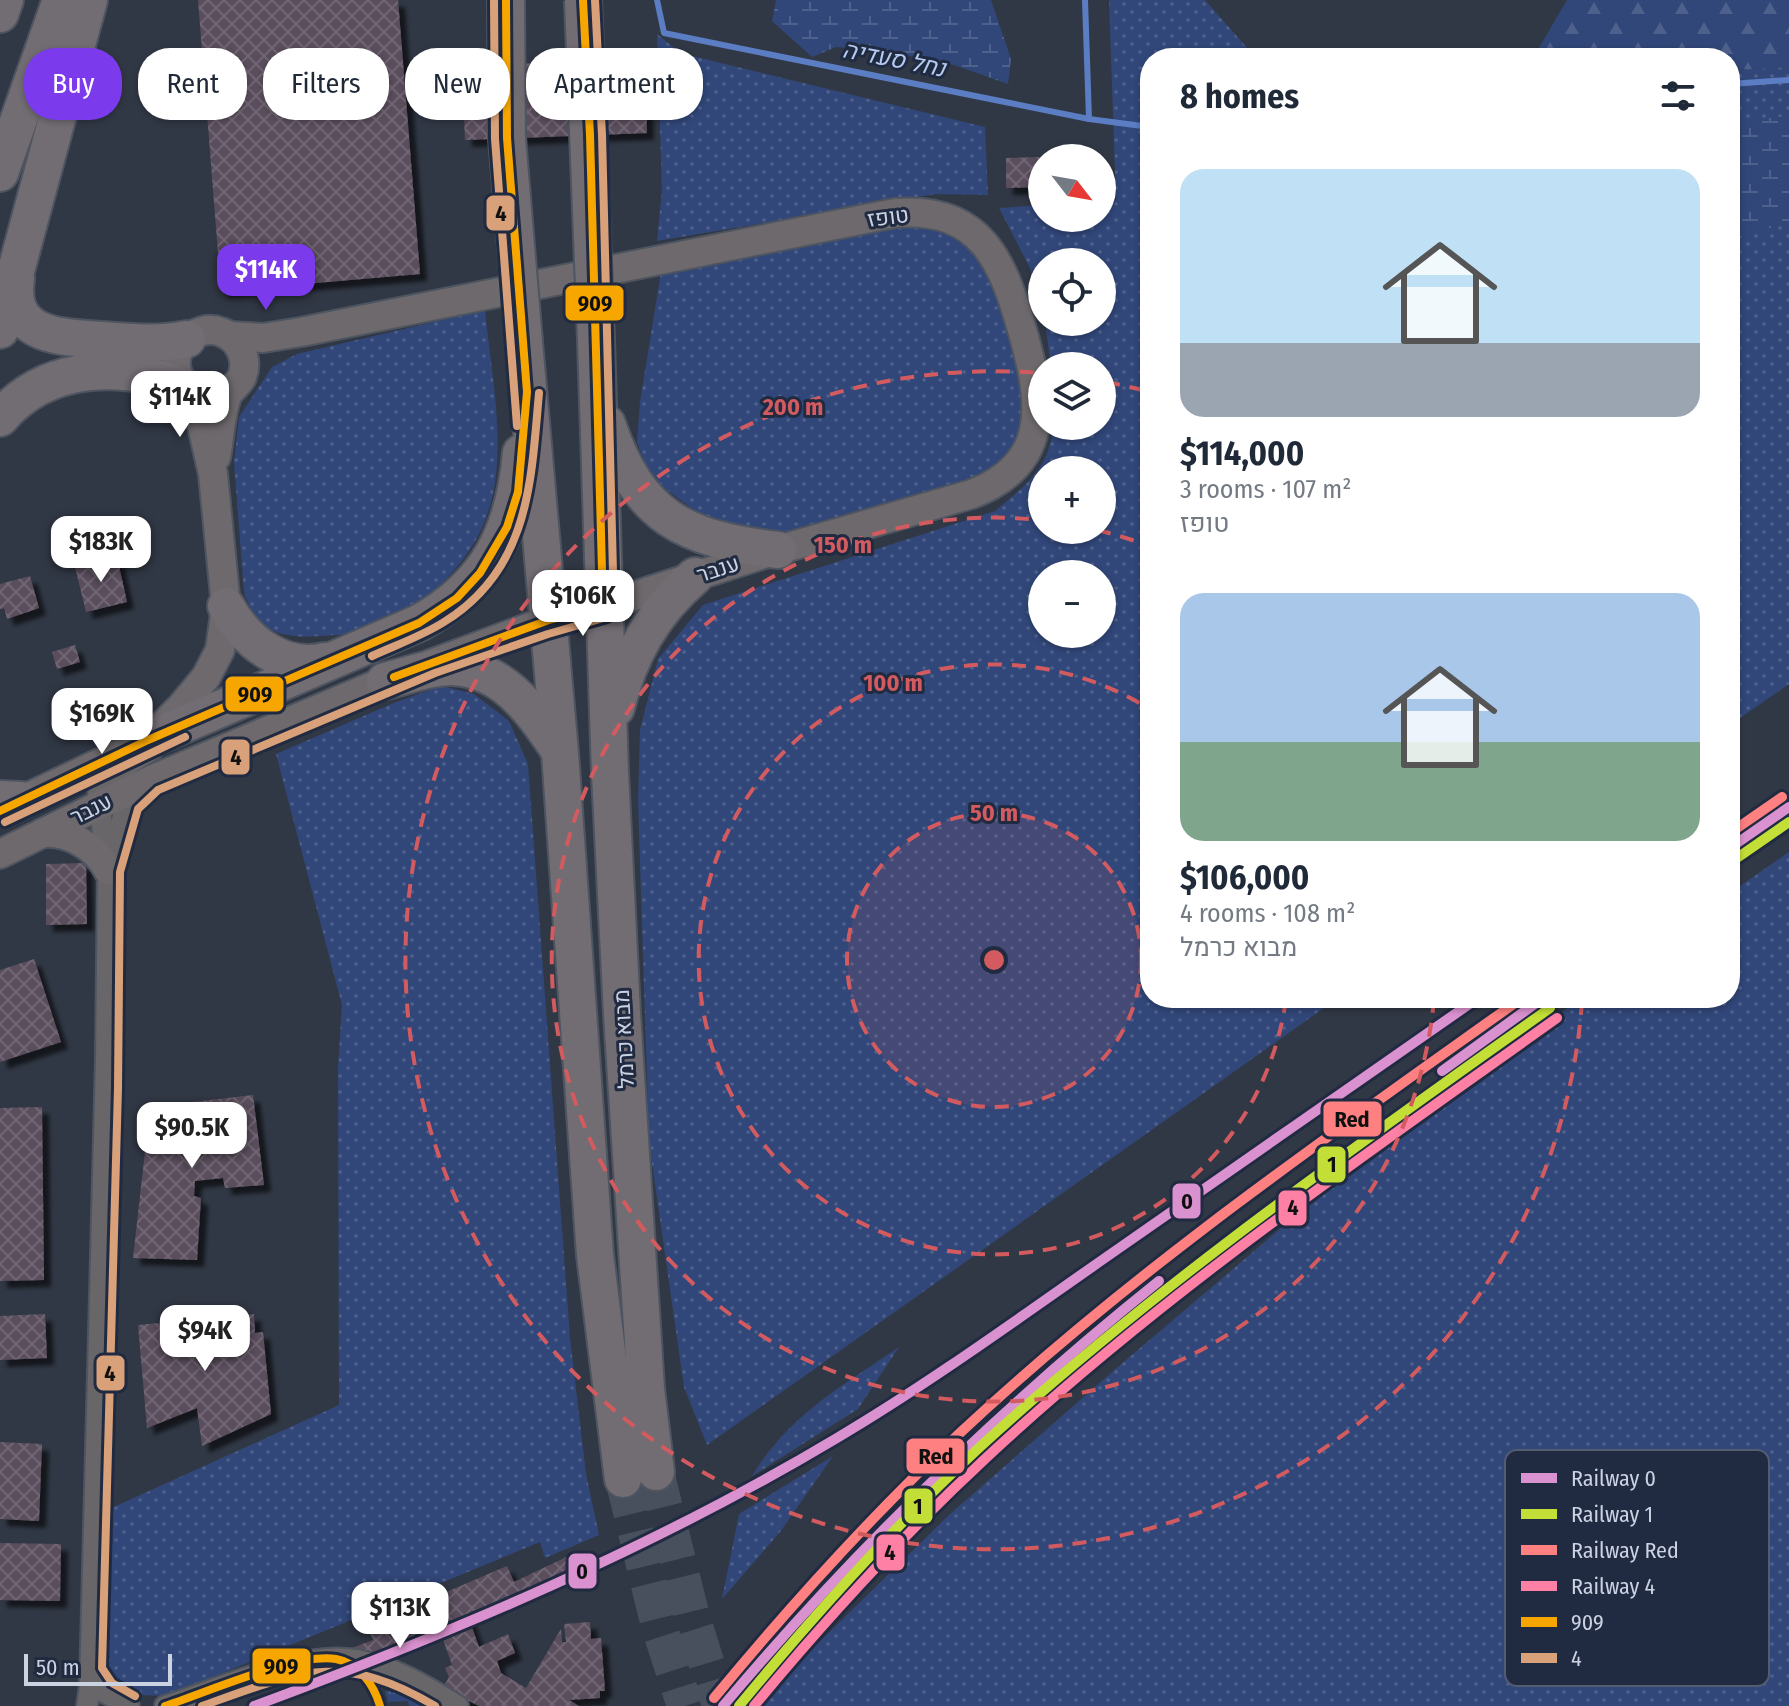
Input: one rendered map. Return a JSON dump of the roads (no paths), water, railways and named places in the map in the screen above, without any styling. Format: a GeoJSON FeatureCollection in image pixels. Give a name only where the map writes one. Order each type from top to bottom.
{"type":"FeatureCollection","features":[{"type":"Feature","properties":{"kind":"highway"},"geometry":{"type":"LineString","coordinates":[[0,14],[5,0]]}},
{"type":"Feature","properties":{"kind":"highway"},"geometry":{"type":"LineString","coordinates":[[42,48],[50,0]]}},
{"type":"Feature","properties":{"kind":"highway"},"geometry":{"type":"LineString","coordinates":[[44,48],[61,0]]}},
{"type":"Feature","properties":{"kind":"highway"},"geometry":{"type":"LineString","coordinates":[[0,330],[89,0]]}},
{"type":"Feature","properties":{"kind":"highway"},"geometry":{"type":"LineString","coordinates":[[148,740],[442,610],[480,573],[507,527],[518,492],[527,392],[507,138],[506,0]]}},
{"type":"Feature","properties":{"kind":"highway","name":"מבוא כרמל"},"geometry":{"type":"LineString","coordinates":[[527,392],[540,505],[560,753],[595,1255],[640,1476],[646,1389],[608,737],[583,0]]}},
{"type":"Feature","properties":{"kind":"highway"},"geometry":{"type":"LineString","coordinates":[[0,173],[24,105]]}},
{"type":"Feature","properties":{"kind":"highway"},"geometry":{"type":"LineString","coordinates":[[17,267],[15,286],[19,310],[24,319],[46,334],[153,344],[187,339]]}},
{"type":"Feature","properties":{"kind":"highway"},"geometry":{"type":"LineString","coordinates":[[0,418],[25,394],[64,375],[76,373],[134,373],[170,381],[191,392]]}},
{"type":"Feature","properties":{"kind":"highway"},"geometry":{"type":"LineString","coordinates":[[597,396],[619,458],[638,488],[665,517],[715,540],[778,550]]}},
{"type":"Feature","properties":{"kind":"highway"},"geometry":{"type":"LineString","coordinates":[[608,737],[624,676],[635,649],[665,605],[695,576]]}},
{"type":"Feature","properties":{"kind":"highway"},"geometry":{"type":"LineString","coordinates":[[226,606],[244,632],[277,657],[303,663],[334,659]]}},
{"type":"Feature","properties":{"kind":"highway"},"geometry":{"type":"LineString","coordinates":[[385,681],[448,667],[487,674],[522,700],[560,753]]}},
{"type":"Feature","properties":{"kind":"street","name":"טופז"},"geometry":{"type":"LineString","coordinates":[[230,336],[263,338],[301,332],[895,213],[942,216],[974,233],[987,244],[998,261],[1013,297],[1033,370],[1038,405],[1024,455],[986,489],[951,502],[778,550]]}},
{"type":"Feature","properties":{"kind":"street"},"geometry":{"type":"LineString","coordinates":[[208,330],[230,336],[243,354],[213,474],[191,392],[177,370],[180,347],[187,339],[208,330]]}},
{"type":"Feature","properties":{"kind":"street"},"geometry":{"type":"LineString","coordinates":[[191,392],[217,397],[235,385],[277,345],[301,332]]}},
{"type":"Feature","properties":{"kind":"street","name":"ענבר"},"geometry":{"type":"LineString","coordinates":[[7,803],[148,740],[182,706],[214,663],[224,635],[226,606],[213,474]]}},
{"type":"Feature","properties":{"kind":"street","name":"ענבר"},"geometry":{"type":"LineString","coordinates":[[0,854],[151,780],[385,681],[549,620],[778,550]]}},
{"type":"Feature","properties":{"kind":"street"},"geometry":{"type":"LineString","coordinates":[[87,1706],[106,1088],[108,870],[98,795],[120,770],[222,707]]}},
{"type":"Feature","properties":{"kind":"street"},"geometry":{"type":"LineString","coordinates":[[108,870],[127,803],[151,780]]}},
{"type":"Feature","properties":{"kind":"street"},"geometry":{"type":"LineString","coordinates":[[43,833],[59,833],[90,848],[103,859],[108,870]]}},
{"type":"Feature","properties":{"kind":"street"},"geometry":{"type":"LineString","coordinates":[[165,1706],[291,1664],[335,1658],[368,1662],[391,1670],[458,1706]]}},
{"type":"Feature","properties":{"kind":"street"},"geometry":{"type":"LineString","coordinates":[[90,1671],[104,1692],[129,1706]]}},
{"type":"Feature","properties":{"kind":"waterway","name":"נחל סעדיה"},"geometry":{"type":"LineString","coordinates":[[657,0],[664,33],[1089,119],[1140,126]]}},
{"type":"Feature","properties":{"kind":"waterway"},"geometry":{"type":"LineString","coordinates":[[1085,0],[1089,119]]}},
{"type":"Feature","properties":{"kind":"waterway","name":"נחל סעדיה"},"geometry":{"type":"LineString","coordinates":[[1740,83],[1789,80]]}},
{"type":"Feature","properties":{"kind":"tunnel"},"geometry":{"type":"LineString","coordinates":[[656,1472],[692,1617],[720,1706]]}},
{"type":"Feature","properties":{"kind":"tunnel"},"geometry":{"type":"LineString","coordinates":[[623,1479],[659,1626],[685,1706]]}},
{"type":"Feature","properties":{"kind":"rail line","name":"Red"},"geometry":{"type":"LineString","coordinates":[[1740,826],[1782,797]]}},
{"type":"Feature","properties":{"kind":"rail line","name":"0"},"geometry":{"type":"LineString","coordinates":[[1740,841],[1789,807]]}},
{"type":"Feature","properties":{"kind":"rail line","name":"1"},"geometry":{"type":"LineString","coordinates":[[1740,856],[1789,822]]}},
{"type":"Feature","properties":{"kind":"rail line","name":"0"},"geometry":{"type":"LineString","coordinates":[[254,1706],[552,1586],[696,1516],[837,1438],[978,1347],[1464,1008]]}},
{"type":"Feature","properties":{"kind":"rail line","name":"Red"},"geometry":{"type":"LineString","coordinates":[[714,1698],[864,1528],[928,1463],[1027,1372],[1234,1206],[1508,1008]]}},
{"type":"Feature","properties":{"kind":"rail line","name":"0"},"geometry":{"type":"LineString","coordinates":[[1442,1071],[1529,1008]]}},
{"type":"Feature","properties":{"kind":"rail line","name":"1"},"geometry":{"type":"LineString","coordinates":[[739,1706],[886,1539],[949,1476],[1048,1386],[1259,1218],[1550,1008]]}},
{"type":"Feature","properties":{"kind":"rail line","name":"4"},"geometry":{"type":"LineString","coordinates":[[754,1706],[895,1547],[955,1487],[1053,1398],[1264,1229],[1557,1018]]}},
{"type":"Feature","properties":{"kind":"rail line","name":"0"},"geometry":{"type":"LineString","coordinates":[[723,1706],[825,1591],[930,1483],[1042,1380],[1159,1281]]}}]}
